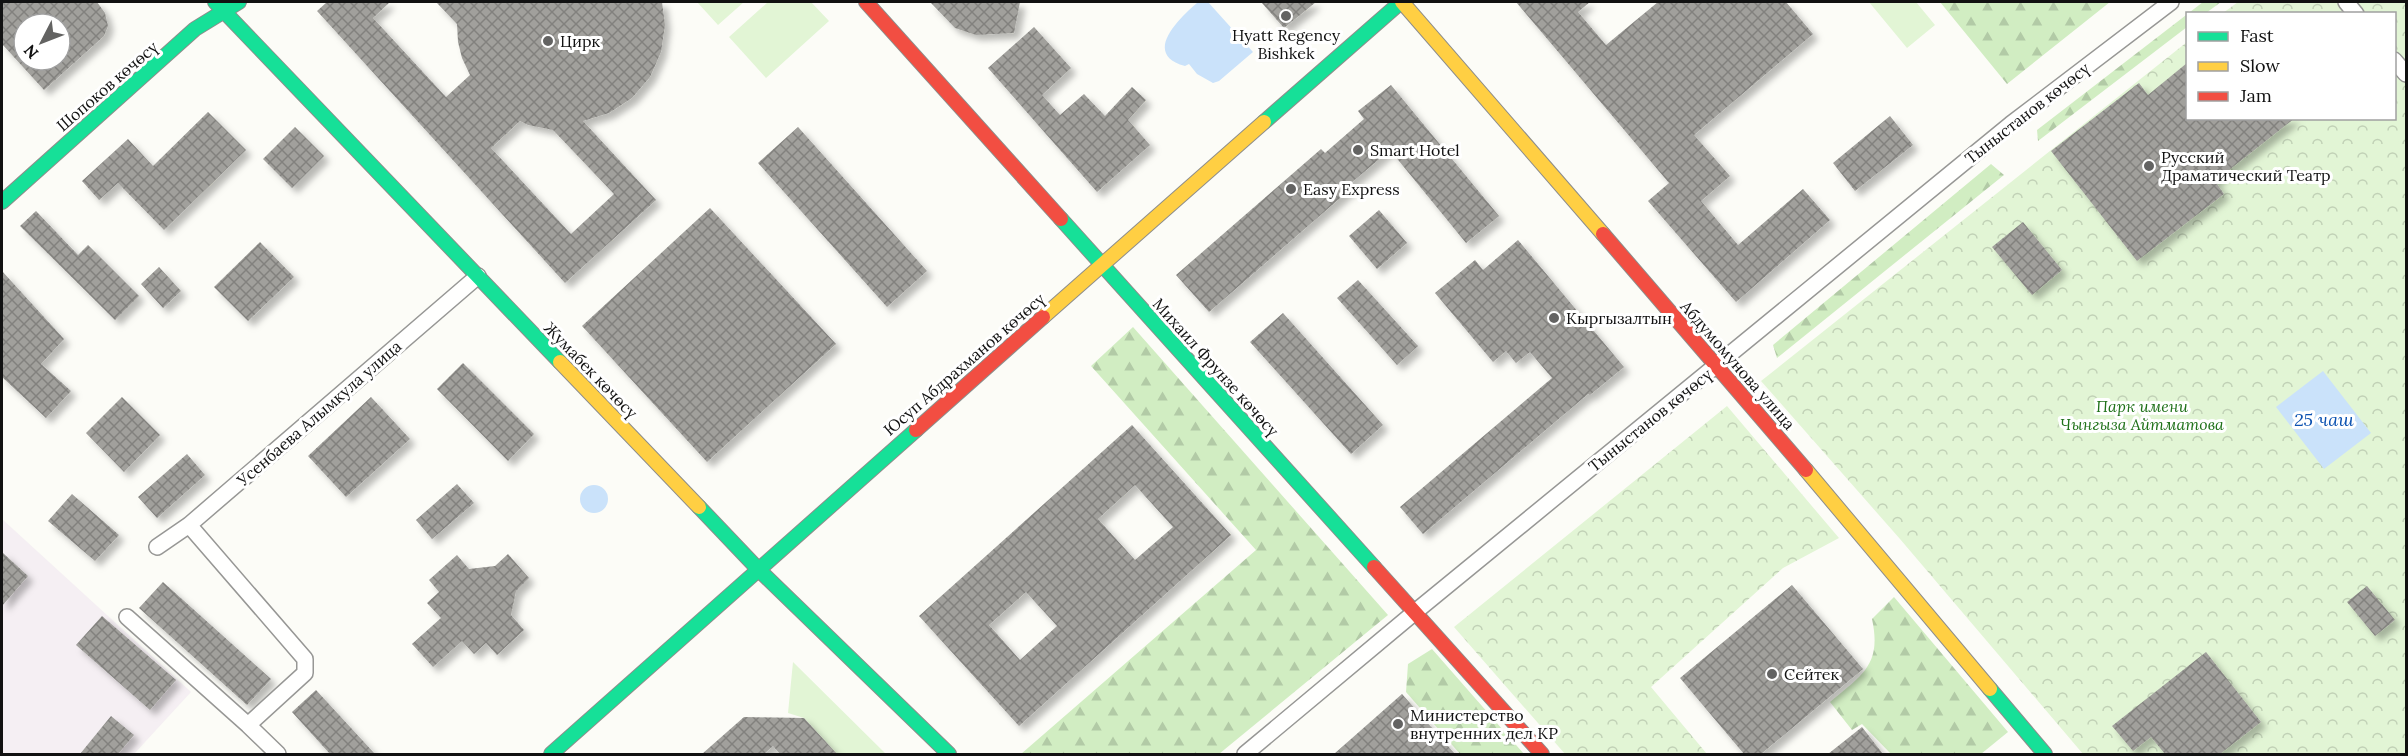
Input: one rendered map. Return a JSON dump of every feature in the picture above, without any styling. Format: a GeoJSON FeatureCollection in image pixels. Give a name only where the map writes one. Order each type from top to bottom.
{"type":"FeatureCollection","features":[{"type":"Feature","properties":{"kind":"street","name":"Жумабек көчөсү"},"geometry":{"type":"LineString","coordinates":[[215,2],[758,569],[949,754]]}},
{"type":"Feature","properties":{"kind":"street","name":"Шопоков көчөсү"},"geometry":{"type":"LineString","coordinates":[[2,202],[195,29],[239,2]]}},
{"type":"Feature","properties":{"kind":"street","name":"Михаил Фрунзе көчөсү"},"geometry":{"type":"LineString","coordinates":[[866,2],[1542,754]]}},
{"type":"Feature","properties":{"kind":"street","name":"Юсуп Абдрахманов көчөсү"},"geometry":{"type":"LineString","coordinates":[[551,754],[1103,263],[1401,2]]}},
{"type":"Feature","properties":{"kind":"street","name":"Абдумомунова улица"},"geometry":{"type":"LineString","coordinates":[[1401,2],[1717,365],[2045,754]]}},
{"type":"Feature","properties":{"kind":"street","name":"Тыныстанов көчөсү"},"geometry":{"type":"LineString","coordinates":[[1245,754],[2010,124],[2171,2]]}},
{"type":"Feature","properties":{"kind":"street"},"geometry":{"type":"LineString","coordinates":[[2396,62],[2406,74]]}},
{"type":"Feature","properties":{"kind":"street","name":"Усенбаева Алымкула улица"},"geometry":{"type":"LineString","coordinates":[[158,547],[189,525],[478,276]]}},
{"type":"Feature","properties":{"kind":"street"},"geometry":{"type":"LineString","coordinates":[[189,525],[304,659],[305,673],[248,725]]}},
{"type":"Feature","properties":{"kind":"street"},"geometry":{"type":"LineString","coordinates":[[127,617],[278,754]]}},
{"type":"Feature","properties":{"kind":"shaded area"},"geometry":{"type":"Polygon","coordinates":[[[2,519],[191,692],[134,754],[2,754],[2,519]]]}},
{"type":"Feature","properties":{"kind":"green space"},"geometry":{"type":"Polygon","coordinates":[[[697,2],[744,2],[718,25],[697,2]]]}},
{"type":"Feature","properties":{"kind":"green space"},"geometry":{"type":"Polygon","coordinates":[[[768,2],[811,2],[829,21],[766,78],[729,37],[768,2]]]}},
{"type":"Feature","properties":{"kind":"green space"},"geometry":{"type":"Polygon","coordinates":[[[1869,2],[1916,2],[1935,25],[1907,48],[1869,2]]]}},
{"type":"Feature","properties":{"kind":"green space"},"geometry":{"type":"Polygon","coordinates":[[[1940,2],[2110,2],[2007,84],[1940,2]]]}},
{"type":"Feature","properties":{"kind":"green space"},"geometry":{"type":"Polygon","coordinates":[[[2203,2],[2221,2],[2207,12],[2190,12],[2203,2]]]}},
{"type":"Feature","properties":{"kind":"green space","name":"Парк имени Чынгыза Айтматова"},"geometry":{"type":"Polygon","coordinates":[[[2238,2],[2406,2],[2406,754],[2083,754],[1900,539],[1761,381],[2186,43],[2186,120],[2396,120],[2396,12],[2224,12],[2238,2]]]}},
{"type":"Feature","properties":{"kind":"green space"},"geometry":{"type":"Polygon","coordinates":[[[2186,15],[2186,28],[2038,141],[2037,130],[2186,15]]]}},
{"type":"Feature","properties":{"kind":"green space"},"geometry":{"type":"Polygon","coordinates":[[[1991,164],[2004,175],[1777,358],[1773,345],[1991,164]]]}},
{"type":"Feature","properties":{"kind":"green space"},"geometry":{"type":"Polygon","coordinates":[[[1133,327],[1388,615],[1219,754],[1021,754],[1256,550],[1091,366],[1133,327]]]}},
{"type":"Feature","properties":{"kind":"green space"},"geometry":{"type":"Polygon","coordinates":[[[1727,406],[1839,538],[1783,568],[1651,687],[1707,754],[1565,754],[1454,627],[1727,406]]]}},
{"type":"Feature","properties":{"kind":"green space"},"geometry":{"type":"Polygon","coordinates":[[[1894,597],[2008,732],[1981,754],[1891,754],[1862,724],[1852,730],[1830,702],[1867,668],[1874,648],[1872,619],[1894,597]]]}},
{"type":"Feature","properties":{"kind":"green space"},"geometry":{"type":"Polygon","coordinates":[[[1432,649],[1524,754],[1460,754],[1406,692],[1408,664],[1432,649]]]}},
{"type":"Feature","properties":{"kind":"green space"},"geometry":{"type":"Polygon","coordinates":[[[793,662],[886,754],[837,754],[804,718],[788,713],[793,662]]]}},
{"type":"Feature","properties":{"kind":"water"},"geometry":{"type":"Polygon","coordinates":[[[1198,2],[1208,2],[1253,52],[1219,81],[1213,83],[1197,74],[1189,64],[1185,66],[1172,60],[1166,53],[1165,44],[1175,25],[1198,2]]]}},
{"type":"Feature","properties":{"kind":"water","name":"25 чаш"},"geometry":{"type":"Polygon","coordinates":[[[2323,371],[2371,433],[2324,469],[2276,407],[2323,371]]]}},
{"type":"Feature","properties":{"kind":"water"},"geometry":{"type":"Polygon","coordinates":[[[594,485],[604,489],[608,499],[604,509],[594,513],[584,509],[580,499],[584,489],[594,485]]]}},
{"type":"Feature","properties":{"kind":"building"},"geometry":{"type":"Polygon","coordinates":[[[2,2],[97,2],[105,13],[108,26],[104,36],[72,65],[72,12],[12,12],[12,55],[2,44],[2,2]]]}},
{"type":"Feature","properties":{"kind":"building"},"geometry":{"type":"Polygon","coordinates":[[[327,2],[390,2],[373,18],[446,97],[470,75],[462,58],[457,24],[436,2],[662,2],[665,25],[661,52],[650,77],[632,98],[609,113],[583,121],[656,200],[565,283],[317,11],[327,2]],[[520,121],[491,148],[571,234],[614,194],[553,130],[520,121]]]}},
{"type":"Feature","properties":{"kind":"building"},"geometry":{"type":"Polygon","coordinates":[[[930,2],[1020,2],[1014,33],[976,35],[955,28],[930,2]]]}},
{"type":"Feature","properties":{"kind":"building","name":"Hyatt Regency Bishkek"},"geometry":{"type":"Polygon","coordinates":[[[1261,2],[1316,2],[1284,28],[1261,2]]]}},
{"type":"Feature","properties":{"kind":"building"},"geometry":{"type":"Polygon","coordinates":[[[1516,2],[1590,2],[1578,12],[1606,45],[1658,2],[1786,2],[1813,34],[1694,135],[1730,176],[1701,201],[1738,245],[1803,189],[1830,220],[1736,302],[1648,201],[1669,183],[1516,2]]]}},
{"type":"Feature","properties":{"kind":"building"},"geometry":{"type":"Polygon","coordinates":[[[1034,27],[1071,68],[1042,95],[1060,115],[1084,94],[1105,116],[1132,87],[1146,100],[1128,120],[1150,145],[1097,192],[988,68],[1034,27]]]}},
{"type":"Feature","properties":{"kind":"building","name":"Русский Драматический Театр"},"geometry":{"type":"Polygon","coordinates":[[[2186,64],[2186,120],[2292,120],[2215,181],[2224,194],[2137,261],[2051,151],[2139,83],[2148,95],[2186,64]]]}},
{"type":"Feature","properties":{"kind":"building"},"geometry":{"type":"Polygon","coordinates":[[[28,72],[64,72],[44,90],[28,72]]]}},
{"type":"Feature","properties":{"kind":"building"},"geometry":{"type":"Polygon","coordinates":[[[1391,85],[1499,216],[1466,243],[1390,150],[1351,183],[1354,186],[1209,312],[1176,275],[1321,149],[1325,153],[1364,119],[1358,111],[1391,85]]]}},
{"type":"Feature","properties":{"kind":"building"},"geometry":{"type":"Polygon","coordinates":[[[208,112],[246,150],[164,230],[118,183],[99,200],[82,181],[128,139],[153,166],[208,112]]]}},
{"type":"Feature","properties":{"kind":"building"},"geometry":{"type":"Polygon","coordinates":[[[1890,116],[1913,145],[1855,191],[1833,163],[1890,116]]]}},
{"type":"Feature","properties":{"kind":"building"},"geometry":{"type":"Polygon","coordinates":[[[295,127],[324,156],[292,188],[263,159],[295,127]]]}},
{"type":"Feature","properties":{"kind":"building"},"geometry":{"type":"Polygon","coordinates":[[[798,127],[927,271],[887,307],[758,163],[798,127]]]}},
{"type":"Feature","properties":{"kind":"building"},"geometry":{"type":"Polygon","coordinates":[[[710,208],[836,344],[707,462],[582,326],[710,208]]]}},
{"type":"Feature","properties":{"kind":"building"},"geometry":{"type":"Polygon","coordinates":[[[1379,210],[1407,243],[1377,269],[1349,236],[1379,210]]]}},
{"type":"Feature","properties":{"kind":"building"},"geometry":{"type":"Polygon","coordinates":[[[36,211],[78,255],[88,245],[139,296],[115,320],[20,226],[36,211]]]}},
{"type":"Feature","properties":{"kind":"building"},"geometry":{"type":"Polygon","coordinates":[[[2023,222],[2062,270],[2032,295],[1992,247],[2023,222]]]}},
{"type":"Feature","properties":{"kind":"building"},"geometry":{"type":"Polygon","coordinates":[[[1518,240],[1624,367],[1590,395],[1588,394],[1423,534],[1400,507],[1552,378],[1530,352],[1516,363],[1506,351],[1493,362],[1435,293],[1475,260],[1483,270],[1518,240]]]}},
{"type":"Feature","properties":{"kind":"building"},"geometry":{"type":"Polygon","coordinates":[[[260,242],[294,277],[248,321],[214,287],[260,242]]]}},
{"type":"Feature","properties":{"kind":"building"},"geometry":{"type":"Polygon","coordinates":[[[159,267],[181,291],[163,308],[141,284],[159,267]]]}},
{"type":"Feature","properties":{"kind":"building"},"geometry":{"type":"Polygon","coordinates":[[[2,271],[64,339],[41,364],[71,391],[46,418],[2,377],[2,271]]]}},
{"type":"Feature","properties":{"kind":"building"},"geometry":{"type":"Polygon","coordinates":[[[1358,280],[1418,346],[1397,365],[1337,298],[1358,280]]]}},
{"type":"Feature","properties":{"kind":"building"},"geometry":{"type":"Polygon","coordinates":[[[1283,313],[1383,425],[1351,454],[1250,342],[1283,313]]]}},
{"type":"Feature","properties":{"kind":"building"},"geometry":{"type":"Polygon","coordinates":[[[463,363],[534,434],[508,461],[437,389],[463,363]]]}},
{"type":"Feature","properties":{"kind":"building"},"geometry":{"type":"Polygon","coordinates":[[[122,397],[160,435],[124,472],[86,433],[122,397]]]}},
{"type":"Feature","properties":{"kind":"building"},"geometry":{"type":"Polygon","coordinates":[[[371,397],[410,439],[346,497],[308,456],[371,397]]]}},
{"type":"Feature","properties":{"kind":"building"},"geometry":{"type":"Polygon","coordinates":[[[1132,425],[1231,535],[1019,726],[919,616],[1132,425]],[[1135,485],[1098,519],[1135,560],[1173,527],[1135,485]],[[1026,592],[989,625],[1020,660],[1057,626],[1026,592]]]}},
{"type":"Feature","properties":{"kind":"building"},"geometry":{"type":"Polygon","coordinates":[[[187,454],[205,475],[157,518],[138,497],[187,454]]]}},
{"type":"Feature","properties":{"kind":"building"},"geometry":{"type":"Polygon","coordinates":[[[457,484],[474,503],[432,539],[416,520],[457,484]]]}},
{"type":"Feature","properties":{"kind":"building"},"geometry":{"type":"Polygon","coordinates":[[[72,494],[119,535],[95,561],[48,521],[72,494]]]}},
{"type":"Feature","properties":{"kind":"building"},"geometry":{"type":"Polygon","coordinates":[[[2,552],[28,576],[2,606],[2,552]]]}},
{"type":"Feature","properties":{"kind":"building"},"geometry":{"type":"Polygon","coordinates":[[[508,554],[529,578],[516,591],[511,615],[524,630],[497,655],[486,643],[474,654],[462,641],[433,667],[412,644],[441,618],[427,603],[439,592],[429,580],[457,555],[469,569],[495,566],[508,554]]]}},
{"type":"Feature","properties":{"kind":"building"},"geometry":{"type":"Polygon","coordinates":[[[163,582],[271,679],[247,705],[139,608],[163,582]]]}},
{"type":"Feature","properties":{"kind":"building","name":"Сейтек"},"geometry":{"type":"Polygon","coordinates":[[[1792,585],[1863,669],[1761,754],[1744,754],[1680,678],[1792,585]]]}},
{"type":"Feature","properties":{"kind":"building"},"geometry":{"type":"Polygon","coordinates":[[[2367,586],[2395,620],[2375,636],[2347,602],[2367,586]]]}},
{"type":"Feature","properties":{"kind":"building"},"geometry":{"type":"Polygon","coordinates":[[[102,616],[176,680],[150,710],[76,645],[102,616]]]}},
{"type":"Feature","properties":{"kind":"building"},"geometry":{"type":"Polygon","coordinates":[[[2206,652],[2261,722],[2220,754],[2165,754],[2151,737],[2133,751],[2112,726],[2206,652]]]}},
{"type":"Feature","properties":{"kind":"building"},"geometry":{"type":"Polygon","coordinates":[[[316,690],[375,754],[330,754],[292,712],[316,690]]]}},
{"type":"Feature","properties":{"kind":"building","name":"Министерство внутренних дел КР"},"geometry":{"type":"Polygon","coordinates":[[[1402,694],[1455,754],[1334,754],[1402,694]]]}},
{"type":"Feature","properties":{"kind":"building"},"geometry":{"type":"Polygon","coordinates":[[[111,716],[134,735],[118,754],[80,754],[111,716]]]}},
{"type":"Feature","properties":{"kind":"building"},"geometry":{"type":"Polygon","coordinates":[[[744,717],[804,718],[837,754],[780,754],[773,746],[764,754],[702,754],[744,717]]]}},
{"type":"Feature","properties":{"kind":"building"},"geometry":{"type":"Polygon","coordinates":[[[1862,727],[1883,754],[1828,754],[1852,735],[1862,727]]]}},
{"type":"Feature","properties":{"kind":"traffic: fast"},"geometry":{"type":"LineString","coordinates":[[215,2],[560,362]]}},
{"type":"Feature","properties":{"kind":"traffic: fast"},"geometry":{"type":"LineString","coordinates":[[2,202],[195,29],[239,2]]}},
{"type":"Feature","properties":{"kind":"traffic: fast"},"geometry":{"type":"LineString","coordinates":[[1264,122],[1401,2]]}},
{"type":"Feature","properties":{"kind":"traffic: fast"},"geometry":{"type":"LineString","coordinates":[[1061,219],[1374,567]]}},
{"type":"Feature","properties":{"kind":"traffic: fast"},"geometry":{"type":"LineString","coordinates":[[551,754],[916,430]]}},
{"type":"Feature","properties":{"kind":"traffic: fast"},"geometry":{"type":"LineString","coordinates":[[699,507],[758,569],[949,754]]}},
{"type":"Feature","properties":{"kind":"traffic: fast"},"geometry":{"type":"LineString","coordinates":[[1990,689],[2045,754]]}},
{"type":"Feature","properties":{"kind":"traffic: slow"},"geometry":{"type":"LineString","coordinates":[[1402,2],[1603,234]]}},
{"type":"Feature","properties":{"kind":"traffic: slow"},"geometry":{"type":"LineString","coordinates":[[1043,317],[1264,122]]}},
{"type":"Feature","properties":{"kind":"traffic: slow"},"geometry":{"type":"LineString","coordinates":[[560,362],[699,507]]}},
{"type":"Feature","properties":{"kind":"traffic: slow"},"geometry":{"type":"LineString","coordinates":[[1806,470],[1990,689]]}},
{"type":"Feature","properties":{"kind":"traffic: jam"},"geometry":{"type":"LineString","coordinates":[[866,2],[1061,219]]}},
{"type":"Feature","properties":{"kind":"traffic: jam"},"geometry":{"type":"LineString","coordinates":[[1603,234],[1806,470]]}},
{"type":"Feature","properties":{"kind":"traffic: jam"},"geometry":{"type":"LineString","coordinates":[[916,430],[1043,317]]}},
{"type":"Feature","properties":{"kind":"traffic: jam"},"geometry":{"type":"LineString","coordinates":[[1374,567],[1542,754]]}},
{"type":"Feature","properties":{"kind":"place","name":"Hyatt Regency Bishkek"},"geometry":{"type":"Point","coordinates":[1286,16]}},
{"type":"Feature","properties":{"kind":"place","name":"Цирк"},"geometry":{"type":"Point","coordinates":[548,41]}},
{"type":"Feature","properties":{"kind":"place","name":"Smart Hotel"},"geometry":{"type":"Point","coordinates":[1358,150]}},
{"type":"Feature","properties":{"kind":"place","name":"Русский Драматический Театр"},"geometry":{"type":"Point","coordinates":[2149,166]}},
{"type":"Feature","properties":{"kind":"place","name":"Easy Express"},"geometry":{"type":"Point","coordinates":[1291,189]}},
{"type":"Feature","properties":{"kind":"place","name":"Кыргызалтын"},"geometry":{"type":"Point","coordinates":[1554,318]}},
{"type":"Feature","properties":{"kind":"place","name":"Сейтек"},"geometry":{"type":"Point","coordinates":[1772,674]}},
{"type":"Feature","properties":{"kind":"place","name":"Министерство внутренних дел КР"},"geometry":{"type":"Point","coordinates":[1398,724]}}]}
